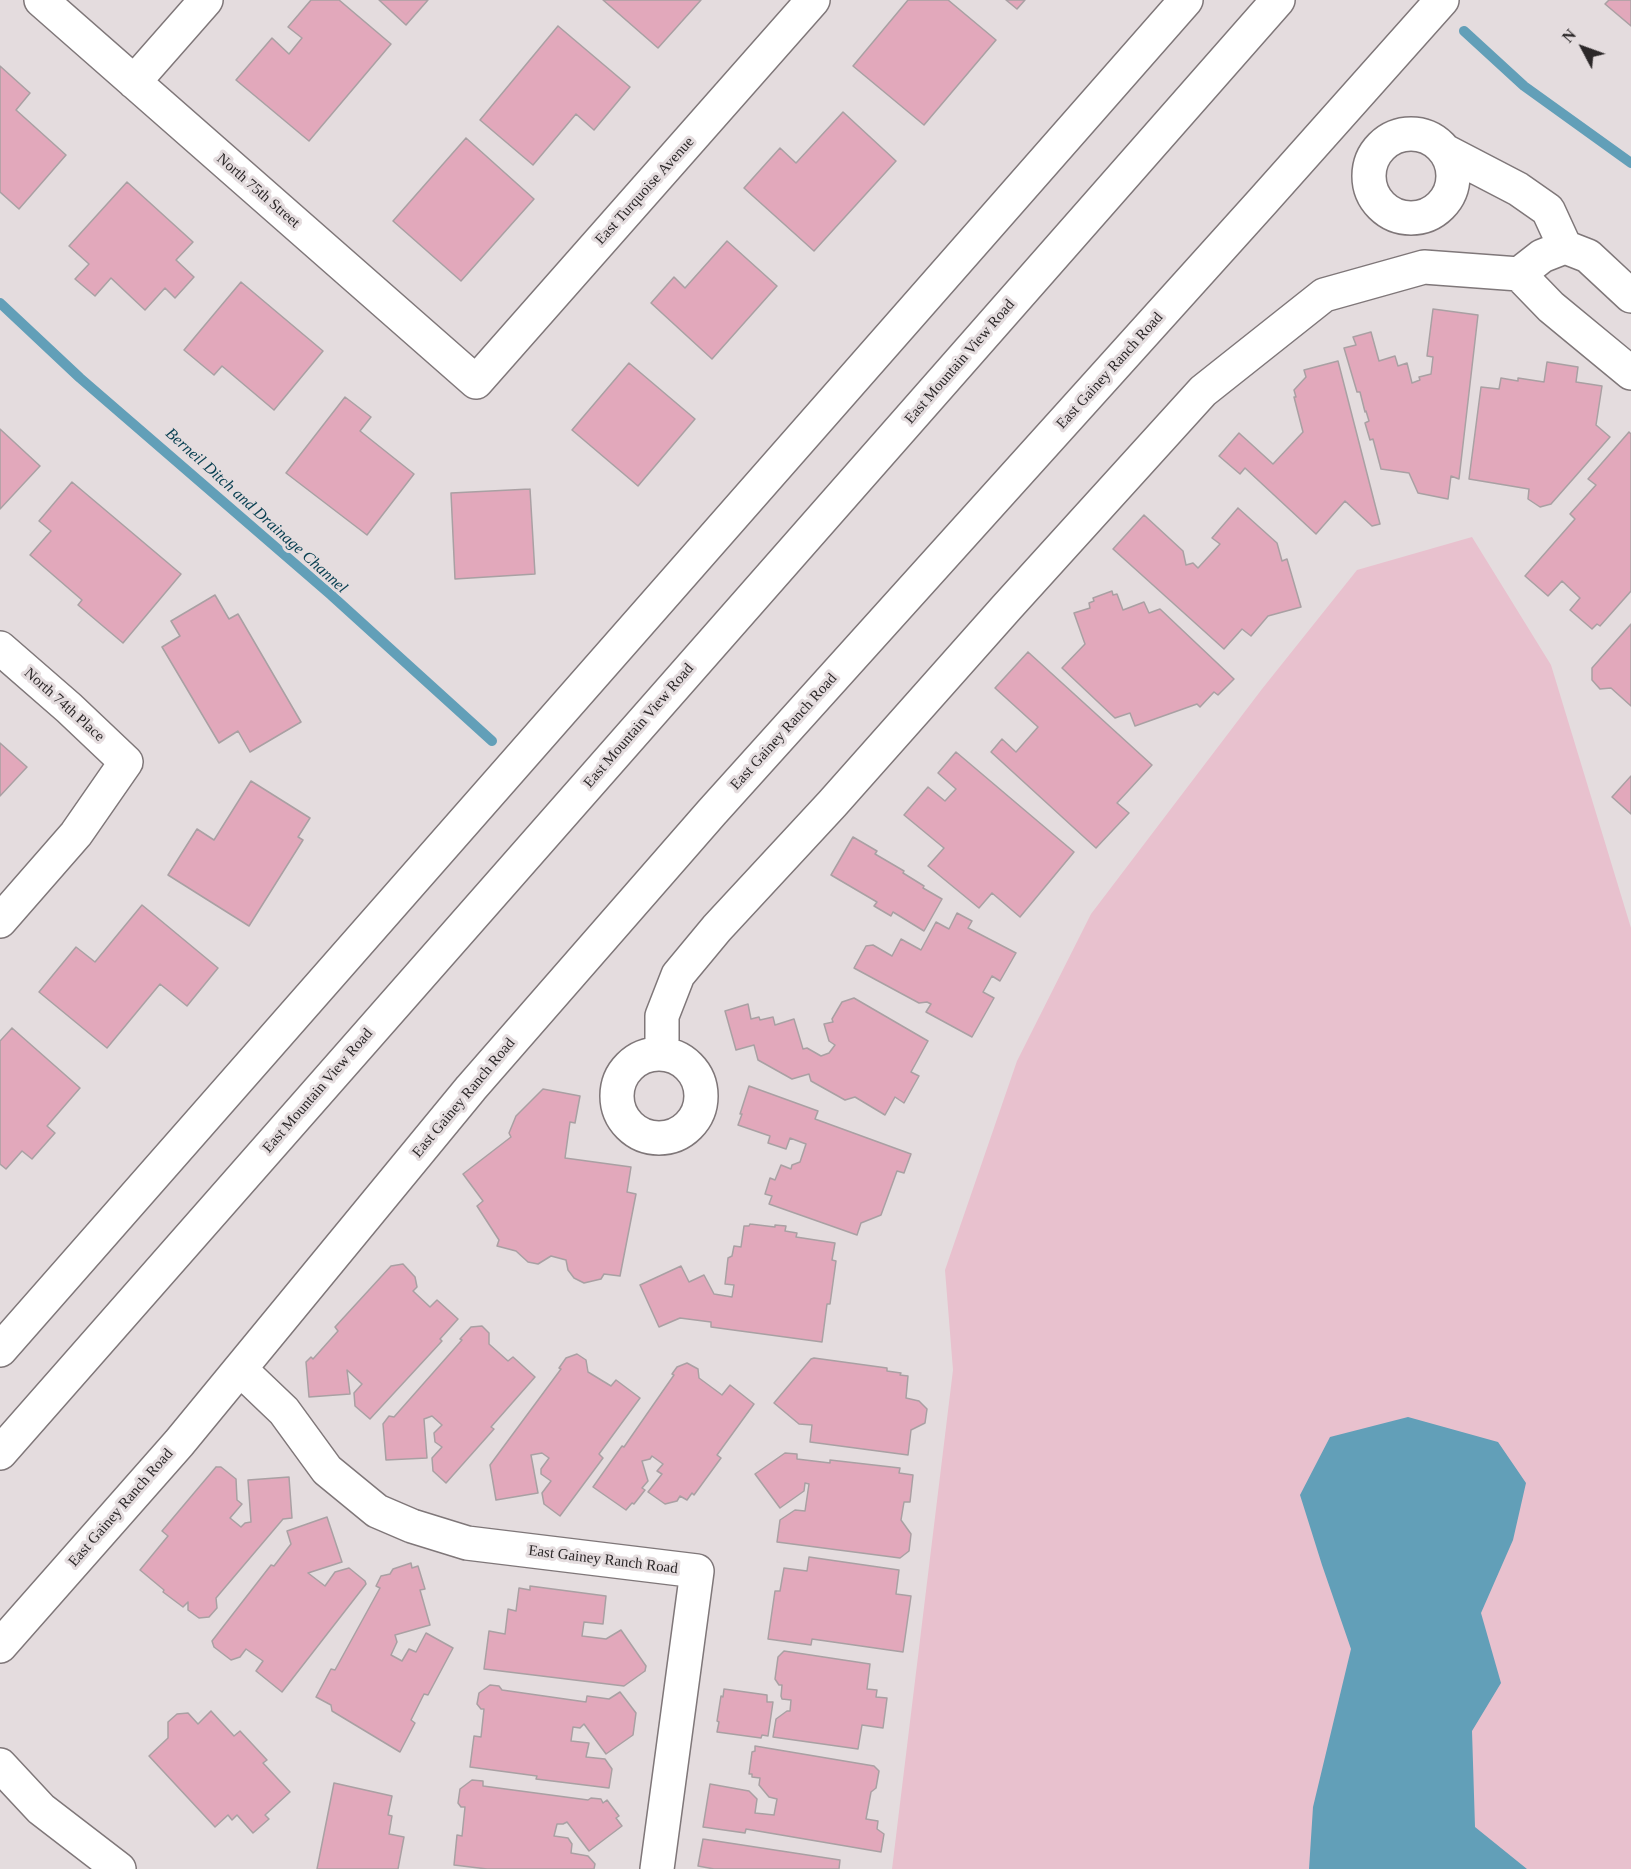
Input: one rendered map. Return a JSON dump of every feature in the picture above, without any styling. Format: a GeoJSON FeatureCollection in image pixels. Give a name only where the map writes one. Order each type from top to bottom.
{"type":"FeatureCollection","features":[{"type":"Feature","properties":{"kind":"street","name":"North 75th Street"},"geometry":{"type":"LineString","coordinates":[[41,0],[476,382]]}},
{"type":"Feature","properties":{"kind":"street"},"geometry":{"type":"LineString","coordinates":[[134,82],[206,0]]}},
{"type":"Feature","properties":{"kind":"street","name":"East Turquoise Avenue"},"geometry":{"type":"LineString","coordinates":[[476,382],[813,0]]}},
{"type":"Feature","properties":{"kind":"street"},"geometry":{"type":"LineString","coordinates":[[0,1350],[1186,0]]}},
{"type":"Feature","properties":{"kind":"street","name":"East Mountain View Road"},"geometry":{"type":"LineString","coordinates":[[0,1453],[1278,0]]}},
{"type":"Feature","properties":{"kind":"street","name":"East Gainey Ranch Road"},"geometry":{"type":"LineString","coordinates":[[0,1646],[179,1443],[471,1088],[704,820],[1442,0]]}},
{"type":"Feature","properties":{"kind":"street"},"geometry":{"type":"LineString","coordinates":[[1344,109],[1383,144]]}},
{"type":"Feature","properties":{"kind":"street"},"geometry":{"type":"LineString","coordinates":[[1409,134],[1435,141],[1445,151],[1452,164],[1454,178],[1451,192],[1444,204],[1433,213],[1420,218],[1393,215],[1382,207],[1373,195],[1369,182],[1370,168],[1383,144],[1395,137],[1409,134]]}},
{"type":"Feature","properties":{"kind":"street"},"geometry":{"type":"LineString","coordinates":[[1445,151],[1518,189],[1548,210],[1565,247]]}},
{"type":"Feature","properties":{"kind":"street"},"geometry":{"type":"LineString","coordinates":[[1420,218],[1424,267]]}},
{"type":"Feature","properties":{"kind":"street"},"geometry":{"type":"LineString","coordinates":[[1520,274],[1542,256],[1565,247],[1588,256],[1631,296]]}},
{"type":"Feature","properties":{"kind":"street"},"geometry":{"type":"LineString","coordinates":[[663,1054],[662,1016],[678,975],[717,928],[832,804],[1203,391],[1324,295],[1424,267],[1520,274],[1551,307],[1631,373]]}},
{"type":"Feature","properties":{"kind":"street","name":"North 74th Place"},"geometry":{"type":"LineString","coordinates":[[0,648],[69,708],[126,762],[76,834],[0,921]]}},
{"type":"Feature","properties":{"kind":"street","name":"East Gainey Ranch Road"},"geometry":{"type":"LineString","coordinates":[[240,1369],[284,1411],[327,1470],[377,1511],[411,1526],[467,1543],[697,1571],[657,1869]]}},
{"type":"Feature","properties":{"kind":"street"},"geometry":{"type":"LineString","coordinates":[[0,1765],[41,1809],[119,1869]]}},
{"type":"Feature","properties":{"kind":"shaded area"},"geometry":{"type":"Polygon","coordinates":[[[1472,537],[1551,665],[1631,928],[1631,1869],[892,1869],[953,1370],[945,1270],[1017,1061],[1091,914],[1262,689],[1357,570],[1472,537]]]}},
{"type":"Feature","properties":{"kind":"water"},"geometry":{"type":"Polygon","coordinates":[[[1408,1417],[1498,1442],[1526,1483],[1513,1540],[1481,1613],[1501,1683],[1472,1731],[1475,1827],[1527,1869],[1309,1869],[1313,1807],[1351,1649],[1300,1495],[1330,1437],[1408,1417]]]}},
{"type":"Feature","properties":{"kind":"building"},"geometry":{"type":"Polygon","coordinates":[[[311,0],[339,0],[391,44],[309,141],[236,80],[272,38],[289,54],[302,38],[288,27],[311,0]]]}},
{"type":"Feature","properties":{"kind":"building"},"geometry":{"type":"Polygon","coordinates":[[[379,0],[428,0],[406,25],[379,0]]]}},
{"type":"Feature","properties":{"kind":"building"},"geometry":{"type":"Polygon","coordinates":[[[603,0],[701,0],[658,48],[603,0]]]}},
{"type":"Feature","properties":{"kind":"building"},"geometry":{"type":"Polygon","coordinates":[[[908,0],[948,0],[996,40],[924,125],[853,66],[908,0]]]}},
{"type":"Feature","properties":{"kind":"building"},"geometry":{"type":"Polygon","coordinates":[[[1006,0],[1025,0],[1017,9],[1006,0]]]}},
{"type":"Feature","properties":{"kind":"building"},"geometry":{"type":"Polygon","coordinates":[[[1609,0],[1631,0],[1631,26],[1605,4],[1609,0]]]}},
{"type":"Feature","properties":{"kind":"building"},"geometry":{"type":"Polygon","coordinates":[[[558,26],[630,87],[594,130],[576,114],[533,165],[480,120],[558,26]]]}},
{"type":"Feature","properties":{"kind":"building"},"geometry":{"type":"Polygon","coordinates":[[[0,66],[30,93],[16,110],[66,155],[19,209],[0,192],[0,66]]]}},
{"type":"Feature","properties":{"kind":"building"},"geometry":{"type":"Polygon","coordinates":[[[843,112],[896,161],[814,251],[744,188],[780,148],[796,163],[843,112]]]}},
{"type":"Feature","properties":{"kind":"building"},"geometry":{"type":"Polygon","coordinates":[[[466,138],[534,199],[461,281],[393,221],[466,138]]]}},
{"type":"Feature","properties":{"kind":"building"},"geometry":{"type":"Polygon","coordinates":[[[127,182],[193,242],[176,260],[194,277],[175,298],[165,288],[145,310],[111,278],[95,296],[75,279],[89,264],[69,246],[127,182]]]}},
{"type":"Feature","properties":{"kind":"building"},"geometry":{"type":"Polygon","coordinates":[[[727,241],[777,286],[712,359],[651,303],[674,277],[685,288],[727,241]]]}},
{"type":"Feature","properties":{"kind":"building"},"geometry":{"type":"Polygon","coordinates":[[[241,282],[323,351],[274,410],[222,366],[214,375],[184,350],[241,282]]]}},
{"type":"Feature","properties":{"kind":"building"},"geometry":{"type":"Polygon","coordinates":[[[1433,309],[1478,315],[1459,479],[1451,476],[1448,499],[1418,493],[1409,473],[1381,469],[1373,439],[1370,440],[1365,423],[1369,421],[1366,411],[1360,392],[1357,392],[1344,348],[1356,345],[1353,337],[1371,332],[1379,361],[1395,356],[1398,366],[1407,363],[1412,383],[1420,380],[1419,377],[1431,374],[1433,357],[1427,356],[1433,309]]]}},
{"type":"Feature","properties":{"kind":"building"},"geometry":{"type":"Polygon","coordinates":[[[1338,361],[1380,524],[1372,526],[1345,501],[1316,534],[1245,468],[1240,474],[1219,456],[1239,433],[1273,464],[1303,432],[1294,390],[1306,377],[1304,370],[1338,361]]]}},
{"type":"Feature","properties":{"kind":"building"},"geometry":{"type":"Polygon","coordinates":[[[1547,362],[1578,367],[1576,382],[1602,386],[1596,425],[1610,437],[1551,504],[1540,507],[1528,499],[1529,489],[1469,479],[1481,387],[1499,389],[1501,378],[1544,382],[1547,362]]]}},
{"type":"Feature","properties":{"kind":"building"},"geometry":{"type":"Polygon","coordinates":[[[629,363],[695,419],[638,486],[572,430],[629,363]]]}},
{"type":"Feature","properties":{"kind":"building"},"geometry":{"type":"Polygon","coordinates":[[[345,397],[371,417],[360,431],[414,474],[367,535],[286,473],[345,397]]]}},
{"type":"Feature","properties":{"kind":"building"},"geometry":{"type":"Polygon","coordinates":[[[0,429],[40,466],[0,509],[0,429]]]}},
{"type":"Feature","properties":{"kind":"building"},"geometry":{"type":"Polygon","coordinates":[[[1629,432],[1631,434],[1631,591],[1600,626],[1597,624],[1592,629],[1570,610],[1580,598],[1562,581],[1548,596],[1525,576],[1575,519],[1570,514],[1596,485],[1588,479],[1629,432]]]}},
{"type":"Feature","properties":{"kind":"building"},"geometry":{"type":"Polygon","coordinates":[[[72,482],[181,574],[123,643],[78,605],[82,600],[30,555],[51,531],[39,521],[72,482]]]}},
{"type":"Feature","properties":{"kind":"building"},"geometry":{"type":"Polygon","coordinates":[[[530,489],[535,574],[455,579],[451,493],[530,489]]]}},
{"type":"Feature","properties":{"kind":"building"},"geometry":{"type":"Polygon","coordinates":[[[1238,508],[1277,543],[1282,561],[1287,559],[1301,607],[1268,616],[1251,636],[1242,629],[1224,649],[1113,549],[1144,515],[1183,551],[1186,565],[1193,563],[1198,568],[1220,544],[1212,538],[1238,508]]]}},
{"type":"Feature","properties":{"kind":"building"},"geometry":{"type":"Polygon","coordinates":[[[1112,591],[1113,595],[1117,594],[1123,610],[1144,602],[1149,613],[1160,609],[1234,679],[1218,695],[1214,692],[1200,707],[1197,704],[1135,726],[1130,713],[1115,718],[1062,668],[1085,644],[1074,613],[1090,608],[1089,603],[1094,601],[1093,598],[1112,591]]]}},
{"type":"Feature","properties":{"kind":"building"},"geometry":{"type":"Polygon","coordinates":[[[215,595],[229,619],[238,614],[301,722],[250,752],[238,731],[219,743],[162,647],[180,636],[171,621],[215,595]]]}},
{"type":"Feature","properties":{"kind":"building"},"geometry":{"type":"Polygon","coordinates":[[[1631,624],[1631,706],[1611,688],[1600,689],[1592,680],[1592,668],[1631,624]]]}},
{"type":"Feature","properties":{"kind":"building"},"geometry":{"type":"Polygon","coordinates":[[[1028,652],[1152,765],[1117,803],[1129,813],[1096,848],[991,752],[1002,739],[1016,752],[1038,727],[995,688],[1028,652]]]}},
{"type":"Feature","properties":{"kind":"building"},"geometry":{"type":"Polygon","coordinates":[[[0,743],[27,767],[0,796],[0,743]]]}},
{"type":"Feature","properties":{"kind":"building"},"geometry":{"type":"Polygon","coordinates":[[[956,752],[1074,852],[1020,917],[992,893],[979,908],[928,866],[944,848],[904,815],[928,787],[945,801],[956,789],[938,773],[956,752]]]}},
{"type":"Feature","properties":{"kind":"building"},"geometry":{"type":"Polygon","coordinates":[[[1631,776],[1631,814],[1612,797],[1631,776]]]}},
{"type":"Feature","properties":{"kind":"building"},"geometry":{"type":"Polygon","coordinates":[[[251,781],[310,818],[298,837],[303,840],[249,926],[168,875],[197,829],[214,840],[251,781]]]}},
{"type":"Feature","properties":{"kind":"building"},"geometry":{"type":"Polygon","coordinates":[[[853,837],[877,851],[875,854],[904,871],[903,873],[924,886],[923,888],[942,899],[924,931],[893,912],[891,916],[874,906],[877,902],[831,875],[853,837]]]}},
{"type":"Feature","properties":{"kind":"building"},"geometry":{"type":"Polygon","coordinates":[[[142,905],[218,968],[187,1006],[160,984],[107,1048],[39,992],[76,947],[95,962],[142,905]]]}},
{"type":"Feature","properties":{"kind":"building"},"geometry":{"type":"Polygon","coordinates":[[[957,913],[972,921],[968,928],[1016,953],[1000,981],[992,976],[983,992],[994,998],[972,1037],[926,1012],[931,1004],[919,1003],[854,968],[866,946],[873,945],[892,956],[901,939],[921,950],[936,922],[949,929],[957,913]]]}},
{"type":"Feature","properties":{"kind":"building"},"geometry":{"type":"Polygon","coordinates":[[[854,998],[928,1041],[911,1072],[919,1076],[904,1103],[895,1097],[885,1115],[855,1097],[845,1100],[811,1081],[809,1074],[792,1079],[758,1060],[754,1045],[736,1050],[725,1011],[748,1004],[751,1019],[759,1017],[760,1020],[773,1017],[775,1025],[794,1019],[803,1049],[807,1048],[821,1056],[829,1053],[835,1045],[829,1041],[824,1024],[833,1022],[832,1019],[842,1002],[854,998]]]}},
{"type":"Feature","properties":{"kind":"building"},"geometry":{"type":"Polygon","coordinates":[[[12,1028],[80,1088],[47,1126],[55,1133],[32,1159],[22,1151],[6,1169],[0,1164],[0,1041],[12,1028]]]}},
{"type":"Feature","properties":{"kind":"building"},"geometry":{"type":"Polygon","coordinates":[[[749,1086],[818,1111],[815,1119],[911,1154],[904,1173],[897,1171],[881,1215],[861,1223],[857,1235],[769,1204],[772,1196],[765,1194],[770,1178],[775,1180],[781,1165],[791,1169],[792,1165],[800,1162],[806,1144],[790,1138],[786,1149],[768,1143],[770,1136],[738,1125],[749,1086]]]}},
{"type":"Feature","properties":{"kind":"building"},"geometry":{"type":"Polygon","coordinates":[[[543,1089],[580,1096],[575,1123],[570,1122],[565,1158],[631,1167],[627,1192],[636,1194],[620,1276],[604,1274],[601,1279],[584,1283],[574,1278],[568,1270],[566,1260],[551,1256],[538,1264],[528,1262],[516,1251],[497,1246],[499,1240],[477,1206],[483,1201],[463,1174],[511,1137],[509,1133],[516,1116],[543,1089]]]}},
{"type":"Feature","properties":{"kind":"building"},"geometry":{"type":"Polygon","coordinates":[[[750,1224],[786,1226],[785,1231],[797,1233],[796,1237],[835,1243],[832,1260],[836,1261],[822,1342],[711,1327],[711,1322],[680,1318],[659,1327],[640,1285],[681,1266],[689,1282],[704,1275],[714,1294],[732,1297],[734,1285],[725,1284],[728,1258],[732,1256],[734,1246],[741,1247],[744,1226],[750,1224]]]}},
{"type":"Feature","properties":{"kind":"building"},"geometry":{"type":"Polygon","coordinates":[[[403,1264],[415,1277],[417,1287],[413,1291],[430,1307],[437,1300],[458,1319],[440,1339],[442,1341],[370,1419],[355,1406],[354,1393],[362,1384],[347,1370],[350,1394],[309,1397],[306,1362],[311,1357],[313,1359],[338,1331],[335,1327],[391,1266],[403,1264]]]}},
{"type":"Feature","properties":{"kind":"building"},"geometry":{"type":"Polygon","coordinates":[[[482,1326],[489,1333],[489,1344],[508,1361],[513,1357],[535,1377],[491,1427],[494,1429],[446,1483],[433,1471],[432,1458],[442,1447],[435,1442],[434,1433],[442,1425],[432,1416],[424,1419],[427,1458],[386,1460],[383,1424],[389,1416],[394,1417],[471,1327],[482,1326]]]}},
{"type":"Feature","properties":{"kind":"building"},"geometry":{"type":"Polygon","coordinates":[[[577,1354],[586,1360],[588,1372],[611,1386],[616,1380],[640,1398],[599,1454],[603,1458],[560,1516],[544,1504],[542,1493],[551,1481],[541,1474],[541,1469],[549,1458],[542,1453],[531,1455],[538,1493],[496,1500],[490,1465],[561,1369],[559,1368],[566,1358],[577,1354]]]}},
{"type":"Feature","properties":{"kind":"building"},"geometry":{"type":"Polygon","coordinates":[[[814,1358],[887,1368],[887,1371],[908,1376],[906,1398],[919,1401],[927,1409],[925,1423],[911,1430],[908,1455],[810,1442],[812,1425],[799,1424],[774,1403],[814,1358]]]}},
{"type":"Feature","properties":{"kind":"building"},"geometry":{"type":"Polygon","coordinates":[[[687,1363],[698,1369],[699,1378],[722,1395],[730,1385],[754,1404],[717,1455],[721,1458],[694,1495],[692,1493],[687,1500],[680,1496],[677,1501],[665,1504],[648,1492],[662,1474],[657,1471],[663,1464],[652,1456],[642,1461],[648,1481],[642,1488],[645,1490],[626,1510],[593,1487],[622,1446],[624,1447],[674,1375],[672,1374],[677,1367],[687,1363]]]}},
{"type":"Feature","properties":{"kind":"building"},"geometry":{"type":"Polygon","coordinates":[[[785,1453],[797,1454],[797,1459],[830,1463],[830,1460],[900,1468],[899,1473],[913,1475],[910,1502],[904,1502],[901,1520],[911,1534],[909,1551],[900,1558],[777,1542],[780,1520],[795,1510],[805,1511],[809,1484],[805,1483],[804,1491],[780,1508],[755,1474],[785,1453]]]}},
{"type":"Feature","properties":{"kind":"building"},"geometry":{"type":"Polygon","coordinates":[[[216,1467],[221,1467],[236,1479],[237,1500],[242,1504],[230,1518],[241,1527],[251,1522],[248,1480],[289,1477],[292,1518],[283,1519],[216,1598],[217,1608],[209,1617],[199,1618],[188,1610],[188,1602],[183,1607],[140,1570],[168,1536],[162,1531],[216,1467]]]}},
{"type":"Feature","properties":{"kind":"building"},"geometry":{"type":"Polygon","coordinates":[[[327,1517],[342,1562],[308,1573],[325,1586],[335,1572],[349,1568],[366,1584],[282,1692],[256,1671],[263,1661],[246,1649],[240,1657],[231,1660],[214,1647],[212,1641],[271,1565],[274,1566],[291,1544],[287,1531],[327,1517]]]}},
{"type":"Feature","properties":{"kind":"building"},"geometry":{"type":"Polygon","coordinates":[[[809,1557],[899,1570],[896,1594],[911,1596],[903,1652],[812,1639],[811,1645],[768,1639],[775,1591],[780,1591],[784,1568],[807,1571],[809,1557]]]}},
{"type":"Feature","properties":{"kind":"building"},"geometry":{"type":"Polygon","coordinates":[[[411,1563],[412,1568],[418,1566],[425,1589],[420,1590],[430,1625],[395,1635],[397,1642],[391,1655],[402,1661],[409,1649],[416,1652],[426,1633],[453,1648],[428,1695],[424,1694],[411,1720],[415,1723],[400,1752],[332,1711],[331,1705],[316,1697],[331,1669],[335,1670],[380,1588],[376,1586],[381,1576],[411,1563]]]}},
{"type":"Feature","properties":{"kind":"building"},"geometry":{"type":"Polygon","coordinates":[[[530,1586],[606,1596],[603,1624],[584,1622],[582,1636],[606,1639],[621,1630],[646,1666],[645,1671],[624,1686],[484,1669],[489,1631],[505,1634],[508,1609],[516,1611],[519,1588],[530,1590],[530,1586]]]}},
{"type":"Feature","properties":{"kind":"building"},"geometry":{"type":"Polygon","coordinates":[[[784,1651],[870,1664],[867,1689],[877,1690],[876,1697],[887,1698],[883,1728],[862,1725],[858,1749],[773,1737],[776,1719],[790,1711],[791,1700],[782,1699],[782,1685],[779,1685],[775,1679],[778,1657],[784,1651]]]}},
{"type":"Feature","properties":{"kind":"building"},"geometry":{"type":"Polygon","coordinates":[[[490,1685],[499,1686],[502,1690],[586,1702],[587,1696],[609,1699],[620,1692],[636,1713],[633,1735],[606,1754],[584,1724],[580,1728],[573,1727],[571,1741],[589,1743],[586,1757],[605,1759],[612,1769],[609,1788],[536,1779],[537,1776],[470,1767],[474,1736],[481,1737],[484,1709],[477,1704],[479,1693],[490,1685]]]}},
{"type":"Feature","properties":{"kind":"building"},"geometry":{"type":"Polygon","coordinates":[[[724,1689],[767,1695],[767,1702],[773,1702],[768,1736],[762,1735],[761,1738],[717,1732],[721,1696],[723,1697],[724,1689]]]}},
{"type":"Feature","properties":{"kind":"building"},"geometry":{"type":"Polygon","coordinates":[[[211,1711],[234,1736],[240,1731],[267,1760],[263,1763],[290,1792],[265,1815],[269,1819],[253,1833],[237,1815],[232,1820],[228,1815],[215,1827],[149,1756],[168,1738],[168,1722],[177,1714],[188,1713],[198,1724],[211,1711]]]}},
{"type":"Feature","properties":{"kind":"building"},"geometry":{"type":"Polygon","coordinates":[[[755,1746],[874,1766],[879,1771],[876,1788],[871,1792],[866,1819],[878,1821],[877,1829],[884,1834],[881,1852],[746,1829],[745,1833],[703,1827],[710,1784],[749,1791],[757,1799],[755,1813],[774,1815],[777,1799],[769,1797],[759,1785],[760,1778],[749,1774],[755,1746]]]}},
{"type":"Feature","properties":{"kind":"building"},"geometry":{"type":"Polygon","coordinates":[[[472,1780],[483,1781],[483,1786],[588,1800],[601,1799],[603,1803],[607,1800],[619,1816],[616,1818],[622,1826],[589,1851],[567,1822],[557,1824],[554,1836],[568,1838],[572,1844],[571,1853],[588,1856],[595,1864],[594,1869],[487,1869],[454,1865],[457,1835],[462,1836],[465,1807],[461,1807],[458,1803],[460,1789],[472,1780]]]}},
{"type":"Feature","properties":{"kind":"building"},"geometry":{"type":"Polygon","coordinates":[[[334,1783],[392,1796],[388,1815],[392,1816],[389,1834],[404,1837],[398,1869],[317,1869],[334,1783]]]}},
{"type":"Feature","properties":{"kind":"building"},"geometry":{"type":"Polygon","coordinates":[[[703,1839],[840,1860],[839,1869],[714,1869],[698,1866],[703,1839]]]}},
{"type":"Feature","properties":{"kind":"waterway"},"geometry":{"type":"LineString","coordinates":[[1464,31],[1524,86],[1631,163]]}},
{"type":"Feature","properties":{"kind":"waterway","name":"Berneil Ditch and Drainage Channel"},"geometry":{"type":"LineString","coordinates":[[0,303],[80,378],[331,595],[492,741]]}}]}
